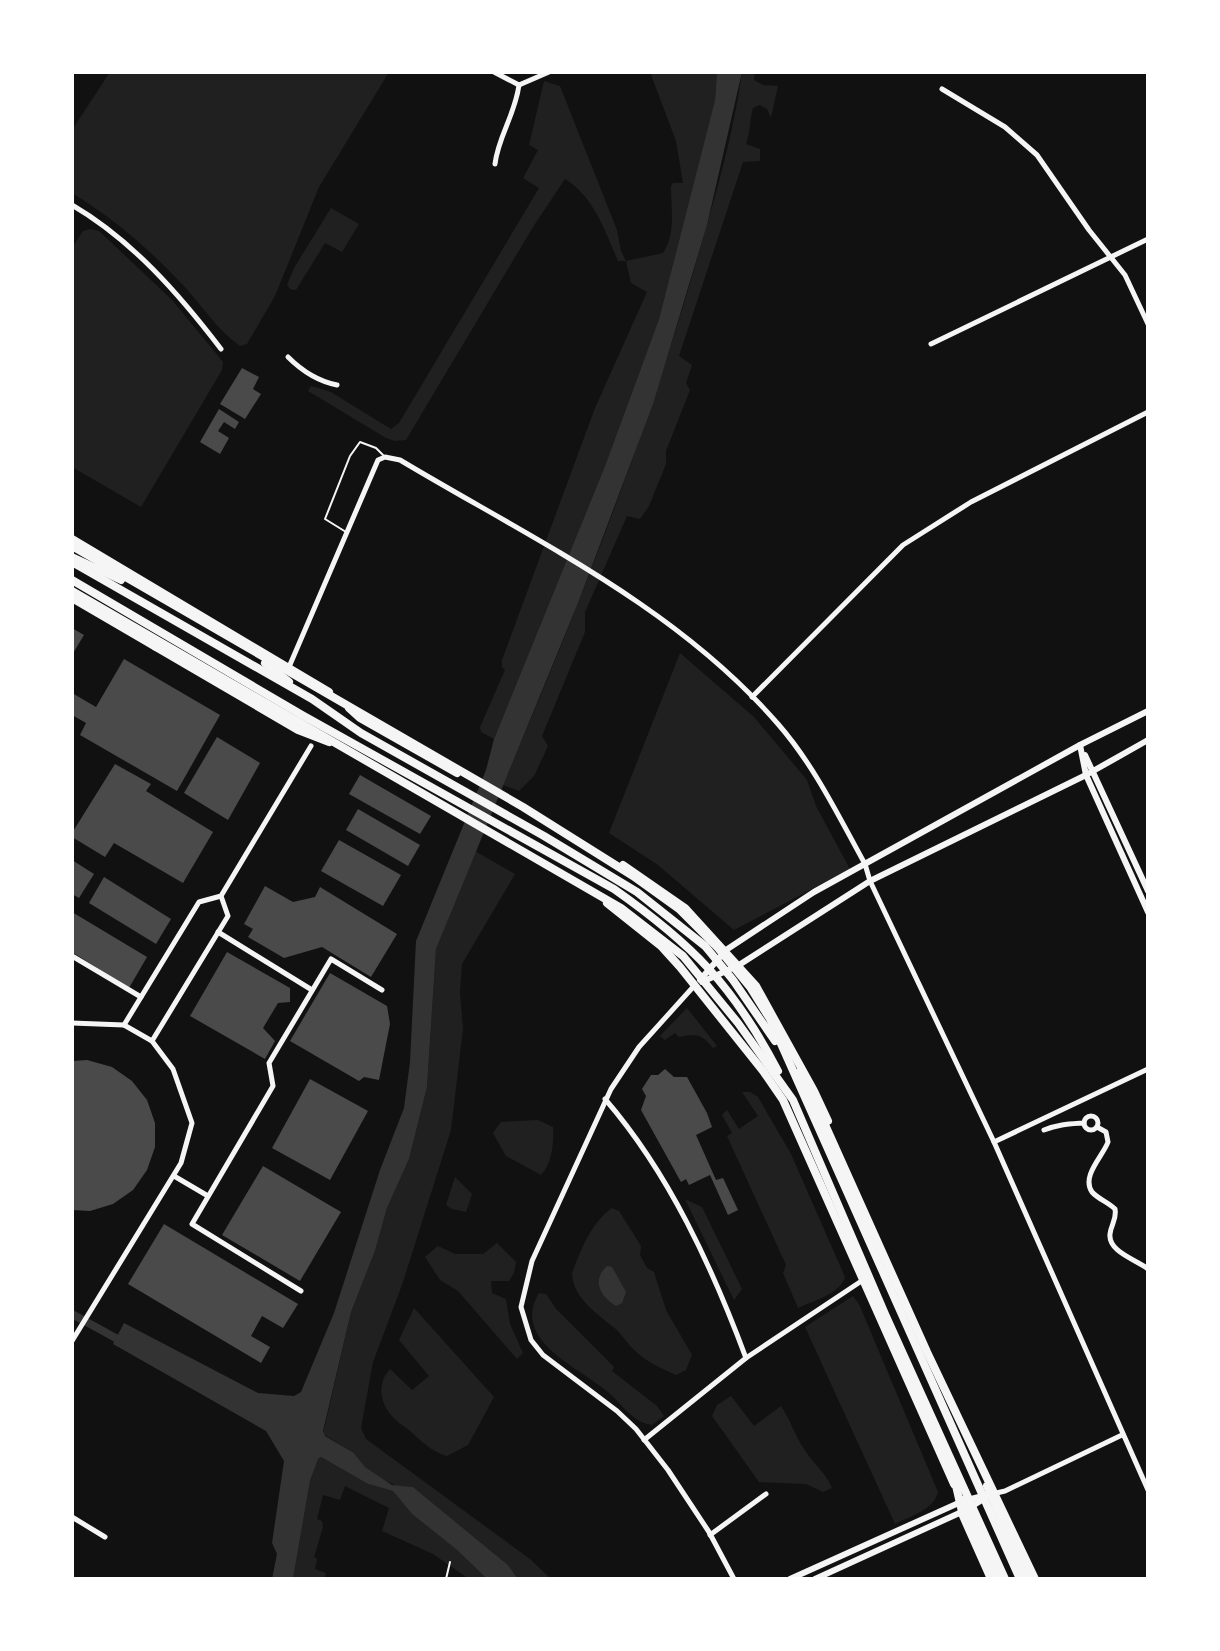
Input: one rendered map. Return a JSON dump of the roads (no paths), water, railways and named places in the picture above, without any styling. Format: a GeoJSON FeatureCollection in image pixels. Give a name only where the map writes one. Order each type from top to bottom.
{"type":"FeatureCollection","features":[{"type":"Feature","properties":{"kind":"main road"},"geometry":{"type":"LineString","coordinates":[[72,539],[323,687],[360,718],[642,877],[685,908],[726,950],[756,986],[814,1091],[942,1377],[1027,1579]]}},
{"type":"Feature","properties":{"kind":"main road"},"geometry":{"type":"LineString","coordinates":[[72,546],[523,807],[633,876],[679,909],[718,948],[750,987],[770,1019],[822,1118],[927,1352],[1035,1579]]}},
{"type":"Feature","properties":{"kind":"main road"},"geometry":{"type":"LineString","coordinates":[[72,559],[105,574],[164,592]]}},
{"type":"Feature","properties":{"kind":"main road"},"geometry":{"type":"LineString","coordinates":[[72,559],[312,699]]}},
{"type":"Feature","properties":{"kind":"main road"},"geometry":{"type":"LineString","coordinates":[[72,580],[302,715],[614,889],[655,918],[697,954],[728,989],[756,1029],[793,1100],[1005,1579]]}},
{"type":"Feature","properties":{"kind":"main road"},"geometry":{"type":"LineString","coordinates":[[72,589],[631,915],[683,956],[709,986],[793,1100]]}},
{"type":"Feature","properties":{"kind":"main road"},"geometry":{"type":"LineString","coordinates":[[72,589],[156,647]]}},
{"type":"Feature","properties":{"kind":"main road"},"geometry":{"type":"LineString","coordinates":[[72,598],[298,730],[353,752],[577,881],[661,946],[695,985],[783,1100],[997,1579]]}},
{"type":"Feature","properties":{"kind":"main road"},"geometry":{"type":"LineString","coordinates":[[213,622],[361,733],[637,892],[705,946],[761,1018],[791,1070]]}},
{"type":"Feature","properties":{"kind":"main road"},"geometry":{"type":"LineString","coordinates":[[194,669],[224,676],[302,715]]}},
{"type":"Feature","properties":{"kind":"main road"},"geometry":{"type":"LineString","coordinates":[[770,1019],[1020,1579]]}},
{"type":"Feature","properties":{"kind":"main road"},"geometry":{"type":"LineString","coordinates":[[950,1457],[963,1516],[991,1579]]}},
{"type":"Feature","properties":{"kind":"street"},"geometry":{"type":"LineString","coordinates":[[494,72],[519,85]]}},
{"type":"Feature","properties":{"kind":"street"},"geometry":{"type":"LineString","coordinates":[[519,85],[549,72]]}},
{"type":"Feature","properties":{"kind":"street"},"geometry":{"type":"LineString","coordinates":[[495,164],[496,150],[517,104],[519,85]]}},
{"type":"Feature","properties":{"kind":"street"},"geometry":{"type":"LineString","coordinates":[[942,89],[1005,127],[1037,155],[1125,275],[1148,324]]}},
{"type":"Feature","properties":{"kind":"street"},"geometry":{"type":"LineString","coordinates":[[72,205],[110,229],[181,297],[221,349]]}},
{"type":"Feature","properties":{"kind":"street"},"geometry":{"type":"LineString","coordinates":[[931,344],[1148,239]]}},
{"type":"Feature","properties":{"kind":"street"},"geometry":{"type":"LineString","coordinates":[[288,357],[323,382],[337,385]]}},
{"type":"Feature","properties":{"kind":"street"},"geometry":{"type":"LineString","coordinates":[[752,697],[903,545],[971,502],[1148,412]]}},
{"type":"Feature","properties":{"kind":"street"},"geometry":{"type":"LineString","coordinates":[[289,667],[378,460],[385,457],[400,460],[611,583],[678,630],[752,697],[779,725],[808,764],[865,864],[870,881],[994,1142],[1148,1490]]}},
{"type":"Feature","properties":{"kind":"street"},"geometry":{"type":"LineString","coordinates":[[734,1579],[668,1470],[617,1411],[543,1355],[531,1340],[521,1307],[532,1261],[605,1099],[639,1047],[726,950],[814,892],[1080,745],[1148,711]]}},
{"type":"Feature","properties":{"kind":"street"},"geometry":{"type":"LineString","coordinates":[[695,985],[739,965],[870,881],[1090,773],[1148,740]]}},
{"type":"Feature","properties":{"kind":"street"},"geometry":{"type":"LineString","coordinates":[[1080,745],[1148,912]]}},
{"type":"Feature","properties":{"kind":"street"},"geometry":{"type":"LineString","coordinates":[[124,1025],[199,902],[221,896],[311,746]]}},
{"type":"Feature","properties":{"kind":"street"},"geometry":{"type":"LineString","coordinates":[[1090,773],[1148,891]]}},
{"type":"Feature","properties":{"kind":"street"},"geometry":{"type":"LineString","coordinates":[[152,1041],[228,916],[221,896]]}},
{"type":"Feature","properties":{"kind":"street"},"geometry":{"type":"LineString","coordinates":[[218,932],[312,990]]}},
{"type":"Feature","properties":{"kind":"street"},"geometry":{"type":"LineString","coordinates":[[72,956],[141,997]]}},
{"type":"Feature","properties":{"kind":"street"},"geometry":{"type":"LineString","coordinates":[[301,1291],[192,1224],[273,1086],[269,1063],[331,959],[382,990]]}},
{"type":"Feature","properties":{"kind":"street"},"geometry":{"type":"LineString","coordinates":[[72,1023],[124,1025],[152,1041],[173,1069],[192,1123],[181,1163],[174,1176],[72,1341]]}},
{"type":"Feature","properties":{"kind":"street"},"geometry":{"type":"LineString","coordinates":[[994,1142],[1148,1069]]}},
{"type":"Feature","properties":{"kind":"street"},"geometry":{"type":"LineString","coordinates":[[605,1099],[628,1125],[670,1192],[730,1316],[746,1358]]}},
{"type":"Feature","properties":{"kind":"street"},"geometry":{"type":"LineString","coordinates":[[1084,1123],[1086,1118],[1093,1116],[1098,1121],[1097,1127]]}},
{"type":"Feature","properties":{"kind":"street"},"geometry":{"type":"LineString","coordinates":[[1044,1130],[1060,1123],[1084,1123]]}},
{"type":"Feature","properties":{"kind":"street"},"geometry":{"type":"LineString","coordinates":[[1084,1123],[1090,1130],[1097,1127]]}},
{"type":"Feature","properties":{"kind":"street"},"geometry":{"type":"LineString","coordinates":[[1097,1127],[1106,1132],[1108,1142],[1090,1174],[1090,1187],[1115,1209],[1116,1220],[1110,1234],[1115,1248],[1148,1269]]}},
{"type":"Feature","properties":{"kind":"street"},"geometry":{"type":"LineString","coordinates":[[174,1176],[208,1196]]}},
{"type":"Feature","properties":{"kind":"street"},"geometry":{"type":"LineString","coordinates":[[644,1440],[746,1358],[864,1280]]}},
{"type":"Feature","properties":{"kind":"street"},"geometry":{"type":"LineString","coordinates":[[815,1579],[964,1506],[1005,1491],[1122,1435]]}},
{"type":"Feature","properties":{"kind":"street"},"geometry":{"type":"LineString","coordinates":[[710,1535],[766,1494]]}},
{"type":"Feature","properties":{"kind":"street"},"geometry":{"type":"LineString","coordinates":[[790,1579],[964,1506]]}},
{"type":"Feature","properties":{"kind":"street"},"geometry":{"type":"LineString","coordinates":[[72,1517],[105,1537]]}},
{"type":"Feature","properties":{"kind":"lane"},"geometry":{"type":"LineString","coordinates":[[347,532],[325,519],[350,456],[360,442],[366,442],[385,457]]}},
{"type":"Feature","properties":{"kind":"lane"},"geometry":{"type":"LineString","coordinates":[[446,1579],[450,1562]]}},
{"type":"Feature","properties":{"kind":"waterway"},"geometry":{"type":"LineString","coordinates":[[72,1314],[123,1342]]}}]}
